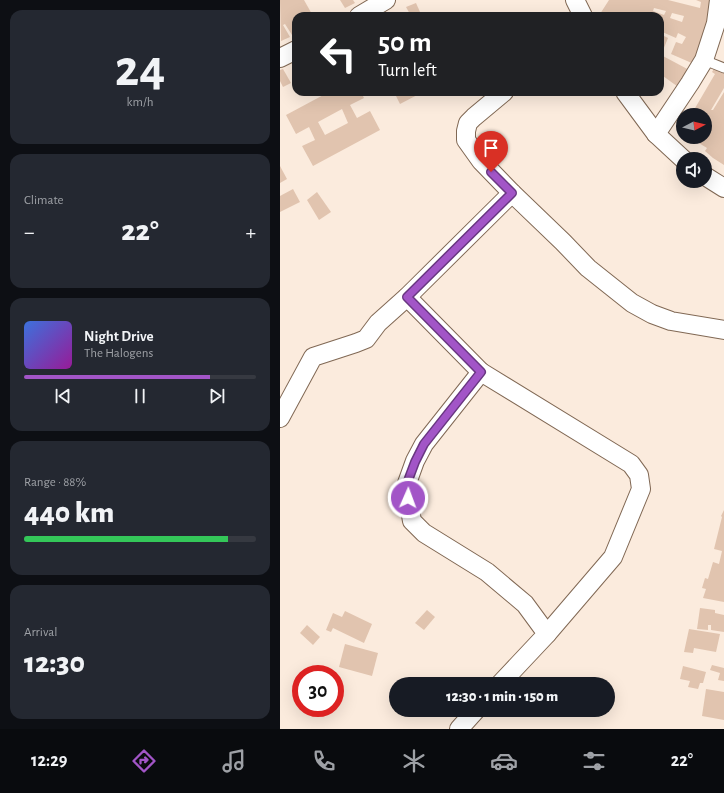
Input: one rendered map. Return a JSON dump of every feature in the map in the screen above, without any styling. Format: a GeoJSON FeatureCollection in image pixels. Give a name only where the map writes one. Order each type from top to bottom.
{"type":"FeatureCollection","features":[{"type":"Feature","properties":{"kind":"street"},"geometry":{"type":"LineString","coordinates":[[366,12],[386,0]]}},
{"type":"Feature","properties":{"kind":"street"},"geometry":{"type":"LineString","coordinates":[[575,0],[581,12]]}},
{"type":"Feature","properties":{"kind":"street"},"geometry":{"type":"LineString","coordinates":[[656,134],[704,60],[716,23],[719,0]]}},
{"type":"Feature","properties":{"kind":"street"},"geometry":{"type":"LineString","coordinates":[[280,58],[292,52]]}},
{"type":"Feature","properties":{"kind":"street"},"geometry":{"type":"LineString","coordinates":[[499,96],[468,123],[466,140],[481,161],[588,268],[632,303],[652,314],[671,321],[724,330]]}},
{"type":"Feature","properties":{"kind":"street"},"geometry":{"type":"LineString","coordinates":[[628,96],[656,134],[676,152]]}},
{"type":"Feature","properties":{"kind":"street"},"geometry":{"type":"LineString","coordinates":[[712,180],[724,188]]}},
{"type":"Feature","properties":{"kind":"street"},"geometry":{"type":"LineString","coordinates":[[280,418],[313,357],[366,339],[378,323],[407,297],[512,193]]}},
{"type":"Feature","properties":{"kind":"street"},"geometry":{"type":"LineString","coordinates":[[407,297],[481,372],[631,464],[639,475],[641,489],[613,557],[547,634],[507,677]]}},
{"type":"Feature","properties":{"kind":"street"},"geometry":{"type":"LineString","coordinates":[[481,372],[424,444],[415,462],[406,486],[412,521],[424,533],[487,572],[525,604],[547,634]]}},
{"type":"Feature","properties":{"kind":"street"},"geometry":{"type":"LineString","coordinates":[[459,729],[470,717]]}},
{"type":"Feature","properties":{"kind":"lane"},"geometry":{"type":"LineString","coordinates":[[704,60],[724,68]]}},
{"type":"Feature","properties":{"kind":"building"},"geometry":{"type":"Polygon","coordinates":[[[280,0],[304,0],[311,12],[292,12],[292,35],[285,24],[283,25],[290,37],[281,41],[280,0]]]}},
{"type":"Feature","properties":{"kind":"building"},"geometry":{"type":"Polygon","coordinates":[[[340,0],[353,0],[355,3],[345,8],[340,0]]]}},
{"type":"Feature","properties":{"kind":"building"},"geometry":{"type":"Polygon","coordinates":[[[609,0],[668,0],[700,8],[701,2],[696,0],[712,0],[711,11],[694,64],[671,54],[676,42],[682,44],[686,37],[678,33],[676,38],[664,33],[664,15],[666,11],[654,8],[653,11],[656,12],[601,12],[609,0]],[[672,13],[670,18],[682,22],[684,16],[672,13]]]}},
{"type":"Feature","properties":{"kind":"building"},"geometry":{"type":"Polygon","coordinates":[[[416,3],[420,12],[409,12],[406,7],[416,3]]]}},
{"type":"Feature","properties":{"kind":"building"},"geometry":{"type":"Polygon","coordinates":[[[664,36],[668,38],[664,48],[664,36]]]}},
{"type":"Feature","properties":{"kind":"building"},"geometry":{"type":"Polygon","coordinates":[[[664,57],[693,72],[681,89],[664,77],[664,57]]]}},
{"type":"Feature","properties":{"kind":"building"},"geometry":{"type":"Polygon","coordinates":[[[715,67],[724,72],[724,88],[712,108],[695,108],[715,74],[712,72],[715,67]]]}},
{"type":"Feature","properties":{"kind":"building"},"geometry":{"type":"Polygon","coordinates":[[[283,69],[291,83],[283,87],[280,81],[280,70],[283,69]]]}},
{"type":"Feature","properties":{"kind":"building"},"geometry":{"type":"Polygon","coordinates":[[[724,92],[724,165],[712,157],[712,152],[705,151],[707,148],[700,144],[712,144],[712,110],[724,92]]]}},
{"type":"Feature","properties":{"kind":"building"},"geometry":{"type":"Polygon","coordinates":[[[322,96],[363,96],[364,98],[350,105],[357,118],[370,111],[380,130],[313,166],[302,146],[315,140],[309,127],[296,134],[286,115],[322,96]],[[342,109],[318,122],[325,135],[348,123],[342,109]]]}},
{"type":"Feature","properties":{"kind":"building"},"geometry":{"type":"Polygon","coordinates":[[[396,96],[415,96],[400,104],[396,96]]]}},
{"type":"Feature","properties":{"kind":"building"},"geometry":{"type":"Polygon","coordinates":[[[280,166],[287,179],[280,183],[280,166]]]}},
{"type":"Feature","properties":{"kind":"building"},"geometry":{"type":"Polygon","coordinates":[[[293,189],[300,202],[280,212],[280,196],[293,189]]]}},
{"type":"Feature","properties":{"kind":"building"},"geometry":{"type":"Polygon","coordinates":[[[317,192],[331,212],[319,220],[307,200],[317,192]]]}},
{"type":"Feature","properties":{"kind":"building"},"geometry":{"type":"Polygon","coordinates":[[[724,510],[724,602],[703,598],[706,589],[702,588],[705,578],[708,579],[713,562],[719,564],[722,551],[714,549],[721,516],[724,510]]]}},
{"type":"Feature","properties":{"kind":"building"},"geometry":{"type":"Polygon","coordinates":[[[700,608],[715,610],[715,613],[724,615],[724,632],[711,630],[711,625],[708,625],[708,630],[697,629],[700,608]]]}},
{"type":"Feature","properties":{"kind":"building"},"geometry":{"type":"Polygon","coordinates":[[[427,610],[435,617],[424,630],[415,623],[427,610]]]}},
{"type":"Feature","properties":{"kind":"building"},"geometry":{"type":"Polygon","coordinates":[[[345,611],[372,624],[364,643],[333,628],[331,632],[326,630],[333,613],[342,617],[345,611]]]}},
{"type":"Feature","properties":{"kind":"building"},"geometry":{"type":"Polygon","coordinates":[[[307,625],[320,637],[313,645],[300,633],[307,625]]]}},
{"type":"Feature","properties":{"kind":"building"},"geometry":{"type":"Polygon","coordinates":[[[689,629],[720,634],[716,652],[694,648],[693,653],[684,652],[689,629]]]}},
{"type":"Feature","properties":{"kind":"building"},"geometry":{"type":"Polygon","coordinates":[[[345,644],[378,653],[372,676],[344,668],[344,665],[340,665],[345,644]]]}},
{"type":"Feature","properties":{"kind":"building"},"geometry":{"type":"Polygon","coordinates":[[[712,665],[724,668],[724,681],[718,680],[720,673],[710,670],[712,665]]]}},
{"type":"Feature","properties":{"kind":"building"},"geometry":{"type":"Polygon","coordinates":[[[683,666],[706,672],[703,683],[700,683],[698,689],[688,687],[690,681],[680,679],[683,666]]]}},
{"type":"Feature","properties":{"kind":"building"},"geometry":{"type":"Polygon","coordinates":[[[706,689],[724,692],[724,720],[702,716],[706,689]]]}},
{"type":"Feature","properties":{"kind":"route"},"geometry":{"type":"LineString","coordinates":[[408,498],[406,486],[424,444],[481,372],[407,297],[512,193],[491,172]]}}]}
